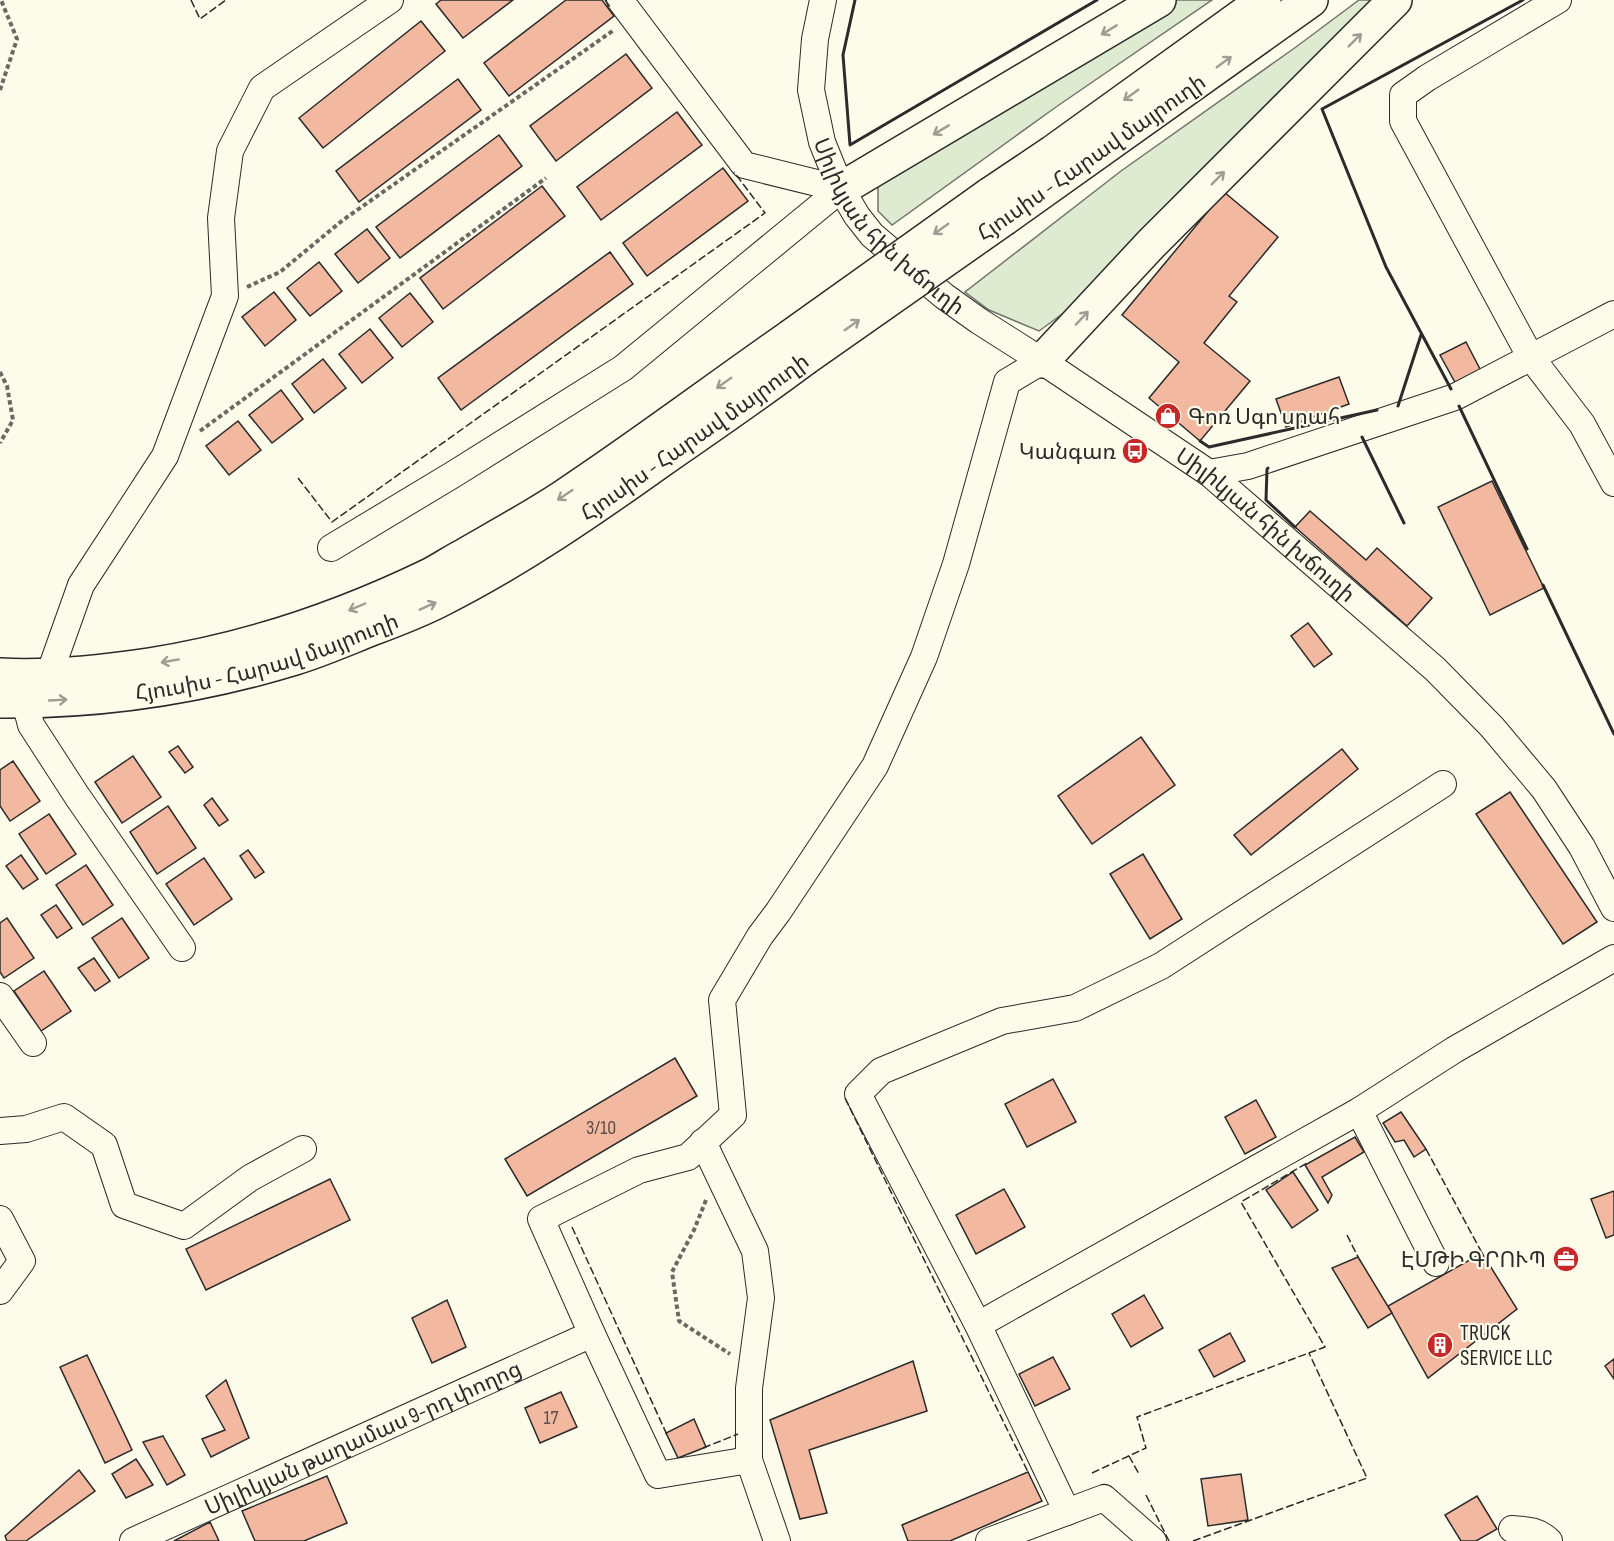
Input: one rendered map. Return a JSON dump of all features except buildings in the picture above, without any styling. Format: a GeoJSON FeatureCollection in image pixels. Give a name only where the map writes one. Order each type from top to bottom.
{"type":"FeatureCollection","features":[{"type":"Feature","properties":{"kind":"highway"},"geometry":{"type":"LineString","coordinates":[[841,189],[1159,0]]}},
{"type":"Feature","properties":{"kind":"highway","name":"Հյուսիս - Հարավ մայրուղի"},"geometry":{"type":"LineString","coordinates":[[997,207],[1053,152],[1264,0]]}},
{"type":"Feature","properties":{"kind":"highway","name":"Հյուսիս - Հարավ մայրուղի"},"geometry":{"type":"LineString","coordinates":[[0,675],[49,675],[129,668],[216,652],[321,622],[432,574],[499,537],[760,374],[997,207],[1311,0]]}},
{"type":"Feature","properties":{"kind":"highway"},"geometry":{"type":"LineString","coordinates":[[1042,361],[1151,244],[1395,0]]}},
{"type":"Feature","properties":{"kind":"highway","name":"Հյուսիս - Հարավ մայրուղի"},"geometry":{"type":"LineString","coordinates":[[13,701],[102,697],[220,678],[304,655],[404,616],[476,581],[578,519],[760,374]]}},
{"type":"Feature","properties":{"kind":"street"},"geometry":{"type":"LineString","coordinates":[[49,675],[81,585],[165,456],[225,296],[221,218],[230,151],[262,88],[389,0]]}},
{"type":"Feature","properties":{"kind":"street"},"geometry":{"type":"LineString","coordinates":[[620,0],[744,165],[841,189]]}},
{"type":"Feature","properties":{"kind":"street","name":"Սիլիկյան հին խճուղի"},"geometry":{"type":"LineString","coordinates":[[823,0],[815,39],[811,90],[822,142],[841,189],[857,216],[872,235],[945,296],[979,321],[1209,473],[1435,669],[1492,727],[1544,789],[1582,847],[1612,900]]}},
{"type":"Feature","properties":{"kind":"street"},"geometry":{"type":"LineString","coordinates":[[1558,0],[1403,94],[1402,121],[1530,356],[1582,424],[1614,483]]}},
{"type":"Feature","properties":{"kind":"street"},"geometry":{"type":"LineString","coordinates":[[331,548],[622,368],[841,189]]}},
{"type":"Feature","properties":{"kind":"street"},"geometry":{"type":"LineString","coordinates":[[1209,473],[1248,466],[1455,397],[1614,314]]}},
{"type":"Feature","properties":{"kind":"street"},"geometry":{"type":"LineString","coordinates":[[750,1460],[658,1476],[541,1219],[639,1170],[688,1156],[733,1115],[722,1000],[759,936],[778,912],[875,766],[924,657],[949,585],[1007,382],[1042,361]]}},
{"type":"Feature","properties":{"kind":"street"},"geometry":{"type":"LineString","coordinates":[[13,701],[182,948]]}},
{"type":"Feature","properties":{"kind":"street"},"geometry":{"type":"LineString","coordinates":[[1067,1512],[978,1325],[858,1094],[881,1071],[892,1066],[1002,1021],[1075,1008],[1161,966],[1443,784]]}},
{"type":"Feature","properties":{"kind":"street"},"geometry":{"type":"LineString","coordinates":[[978,1325],[1359,1111],[1455,1050],[1614,958]]}},
{"type":"Feature","properties":{"kind":"street"},"geometry":{"type":"LineString","coordinates":[[0,996],[33,1042]]}},
{"type":"Feature","properties":{"kind":"street"},"geometry":{"type":"LineString","coordinates":[[1359,1111],[1436,1263]]}},
{"type":"Feature","properties":{"kind":"street"},"geometry":{"type":"LineString","coordinates":[[0,1131],[26,1129],[64,1117],[104,1145],[124,1205],[183,1226],[250,1178],[303,1149]]}},
{"type":"Feature","properties":{"kind":"street"},"geometry":{"type":"LineString","coordinates":[[703,1142],[755,1251],[761,1298],[749,1388],[750,1460],[777,1541]]}},
{"type":"Feature","properties":{"kind":"street"},"geometry":{"type":"LineString","coordinates":[[0,1219],[22,1261],[0,1291]]}},
{"type":"Feature","properties":{"kind":"street","name":"Սիլիկյան թաղամաս 9-րդ փողոց"},"geometry":{"type":"LineString","coordinates":[[133,1541],[592,1334]]}},
{"type":"Feature","properties":{"kind":"street"},"geometry":{"type":"LineString","coordinates":[[989,1541],[1104,1498],[1153,1541]]}},
{"type":"Feature","properties":{"kind":"street"},"geometry":{"type":"LineString","coordinates":[[1512,1530],[1533,1530],[1549,1541]]}},
{"type":"Feature","properties":{"kind":"path"},"geometry":{"type":"LineString","coordinates":[[0,90],[17,39],[1,0]]}},
{"type":"Feature","properties":{"kind":"path"},"geometry":{"type":"LineString","coordinates":[[225,296],[280,272],[343,219],[616,29]]}},
{"type":"Feature","properties":{"kind":"path"},"geometry":{"type":"LineString","coordinates":[[165,456],[546,178]]}},
{"type":"Feature","properties":{"kind":"path"},"geometry":{"type":"LineString","coordinates":[[0,372],[7,386],[13,420],[0,443]]}},
{"type":"Feature","properties":{"kind":"path"},"geometry":{"type":"LineString","coordinates":[[717,1171],[694,1230],[672,1272],[679,1321],[738,1359],[752,1361]]}},
{"type":"Feature","properties":{"kind":"green space"},"geometry":{"type":"Polygon","coordinates":[[[1174,0],[1212,0],[1056,107],[892,225],[878,211],[878,183],[1174,0]]]}},
{"type":"Feature","properties":{"kind":"green space"},"geometry":{"type":"Polygon","coordinates":[[[1359,0],[1378,0],[1076,304],[1039,331],[989,310],[965,292],[1121,171],[1359,0]]]}},
{"type":"Feature","properties":{"kind":"fence"},"geometry":{"type":"LineString","coordinates":[[191,0],[200,19],[226,0]]}},
{"type":"Feature","properties":{"kind":"fence"},"geometry":{"type":"LineString","coordinates":[[605,0],[611,8]]}},
{"type":"Feature","properties":{"kind":"fence"},"geometry":{"type":"LineString","coordinates":[[298,478],[332,522],[765,213],[734,172]]}},
{"type":"Feature","properties":{"kind":"fence"},"geometry":{"type":"LineString","coordinates":[[845,1098],[1028,1472]]}},
{"type":"Feature","properties":{"kind":"fence"},"geometry":{"type":"LineString","coordinates":[[1426,1149],[1482,1253]]}},
{"type":"Feature","properties":{"kind":"fence"},"geometry":{"type":"LineString","coordinates":[[1092,1473],[1146,1448],[1137,1417],[1325,1347],[1241,1202],[1307,1163]]}},
{"type":"Feature","properties":{"kind":"fence"},"geometry":{"type":"LineString","coordinates":[[572,1227],[668,1437]]}},
{"type":"Feature","properties":{"kind":"fence"},"geometry":{"type":"LineString","coordinates":[[1347,1235],[1358,1257]]}},
{"type":"Feature","properties":{"kind":"fence"},"geometry":{"type":"LineString","coordinates":[[1193,1541],[1367,1478],[1309,1353]]}},
{"type":"Feature","properties":{"kind":"fence"},"geometry":{"type":"LineString","coordinates":[[703,1448],[738,1434]]}},
{"type":"Feature","properties":{"kind":"fence"},"geometry":{"type":"LineString","coordinates":[[1129,1456],[1139,1474]]}},
{"type":"Feature","properties":{"kind":"fence"},"geometry":{"type":"LineString","coordinates":[[1146,1495],[1169,1541]]}},
{"type":"Feature","properties":{"kind":"wall"},"geometry":{"type":"LineString","coordinates":[[855,0],[843,55],[850,145],[1097,0]]}},
{"type":"Feature","properties":{"kind":"wall"},"geometry":{"type":"LineString","coordinates":[[1451,389],[1386,267],[1322,109],[1523,0]]}},
{"type":"Feature","properties":{"kind":"wall"},"geometry":{"type":"LineString","coordinates":[[1398,406],[1421,335]]}},
{"type":"Feature","properties":{"kind":"wall"},"geometry":{"type":"LineString","coordinates":[[1459,406],[1527,549]]}},
{"type":"Feature","properties":{"kind":"wall"},"geometry":{"type":"LineString","coordinates":[[1200,441],[1209,447],[1377,410]]}},
{"type":"Feature","properties":{"kind":"wall"},"geometry":{"type":"LineString","coordinates":[[1362,437],[1404,523]]}},
{"type":"Feature","properties":{"kind":"wall"},"geometry":{"type":"LineString","coordinates":[[1268,468],[1266,500],[1295,527]]}},
{"type":"Feature","properties":{"kind":"wall"},"geometry":{"type":"LineString","coordinates":[[1543,585],[1614,734]]}},
{"type":"Feature","properties":{"kind":"place","name":"Գոռ Սգո սրահ"},"geometry":{"type":"Point","coordinates":[1168,416]}},
{"type":"Feature","properties":{"kind":"place","name":"Կանգառ"},"geometry":{"type":"Point","coordinates":[1135,451]}},
{"type":"Feature","properties":{"kind":"place","name":"ԷՄԹԻ ԳՐՈՒՊ"},"geometry":{"type":"Point","coordinates":[1566,1259]}},
{"type":"Feature","properties":{"kind":"place","name":"TRUCK SERVICE LLC"},"geometry":{"type":"Point","coordinates":[1440,1345]}}]}
